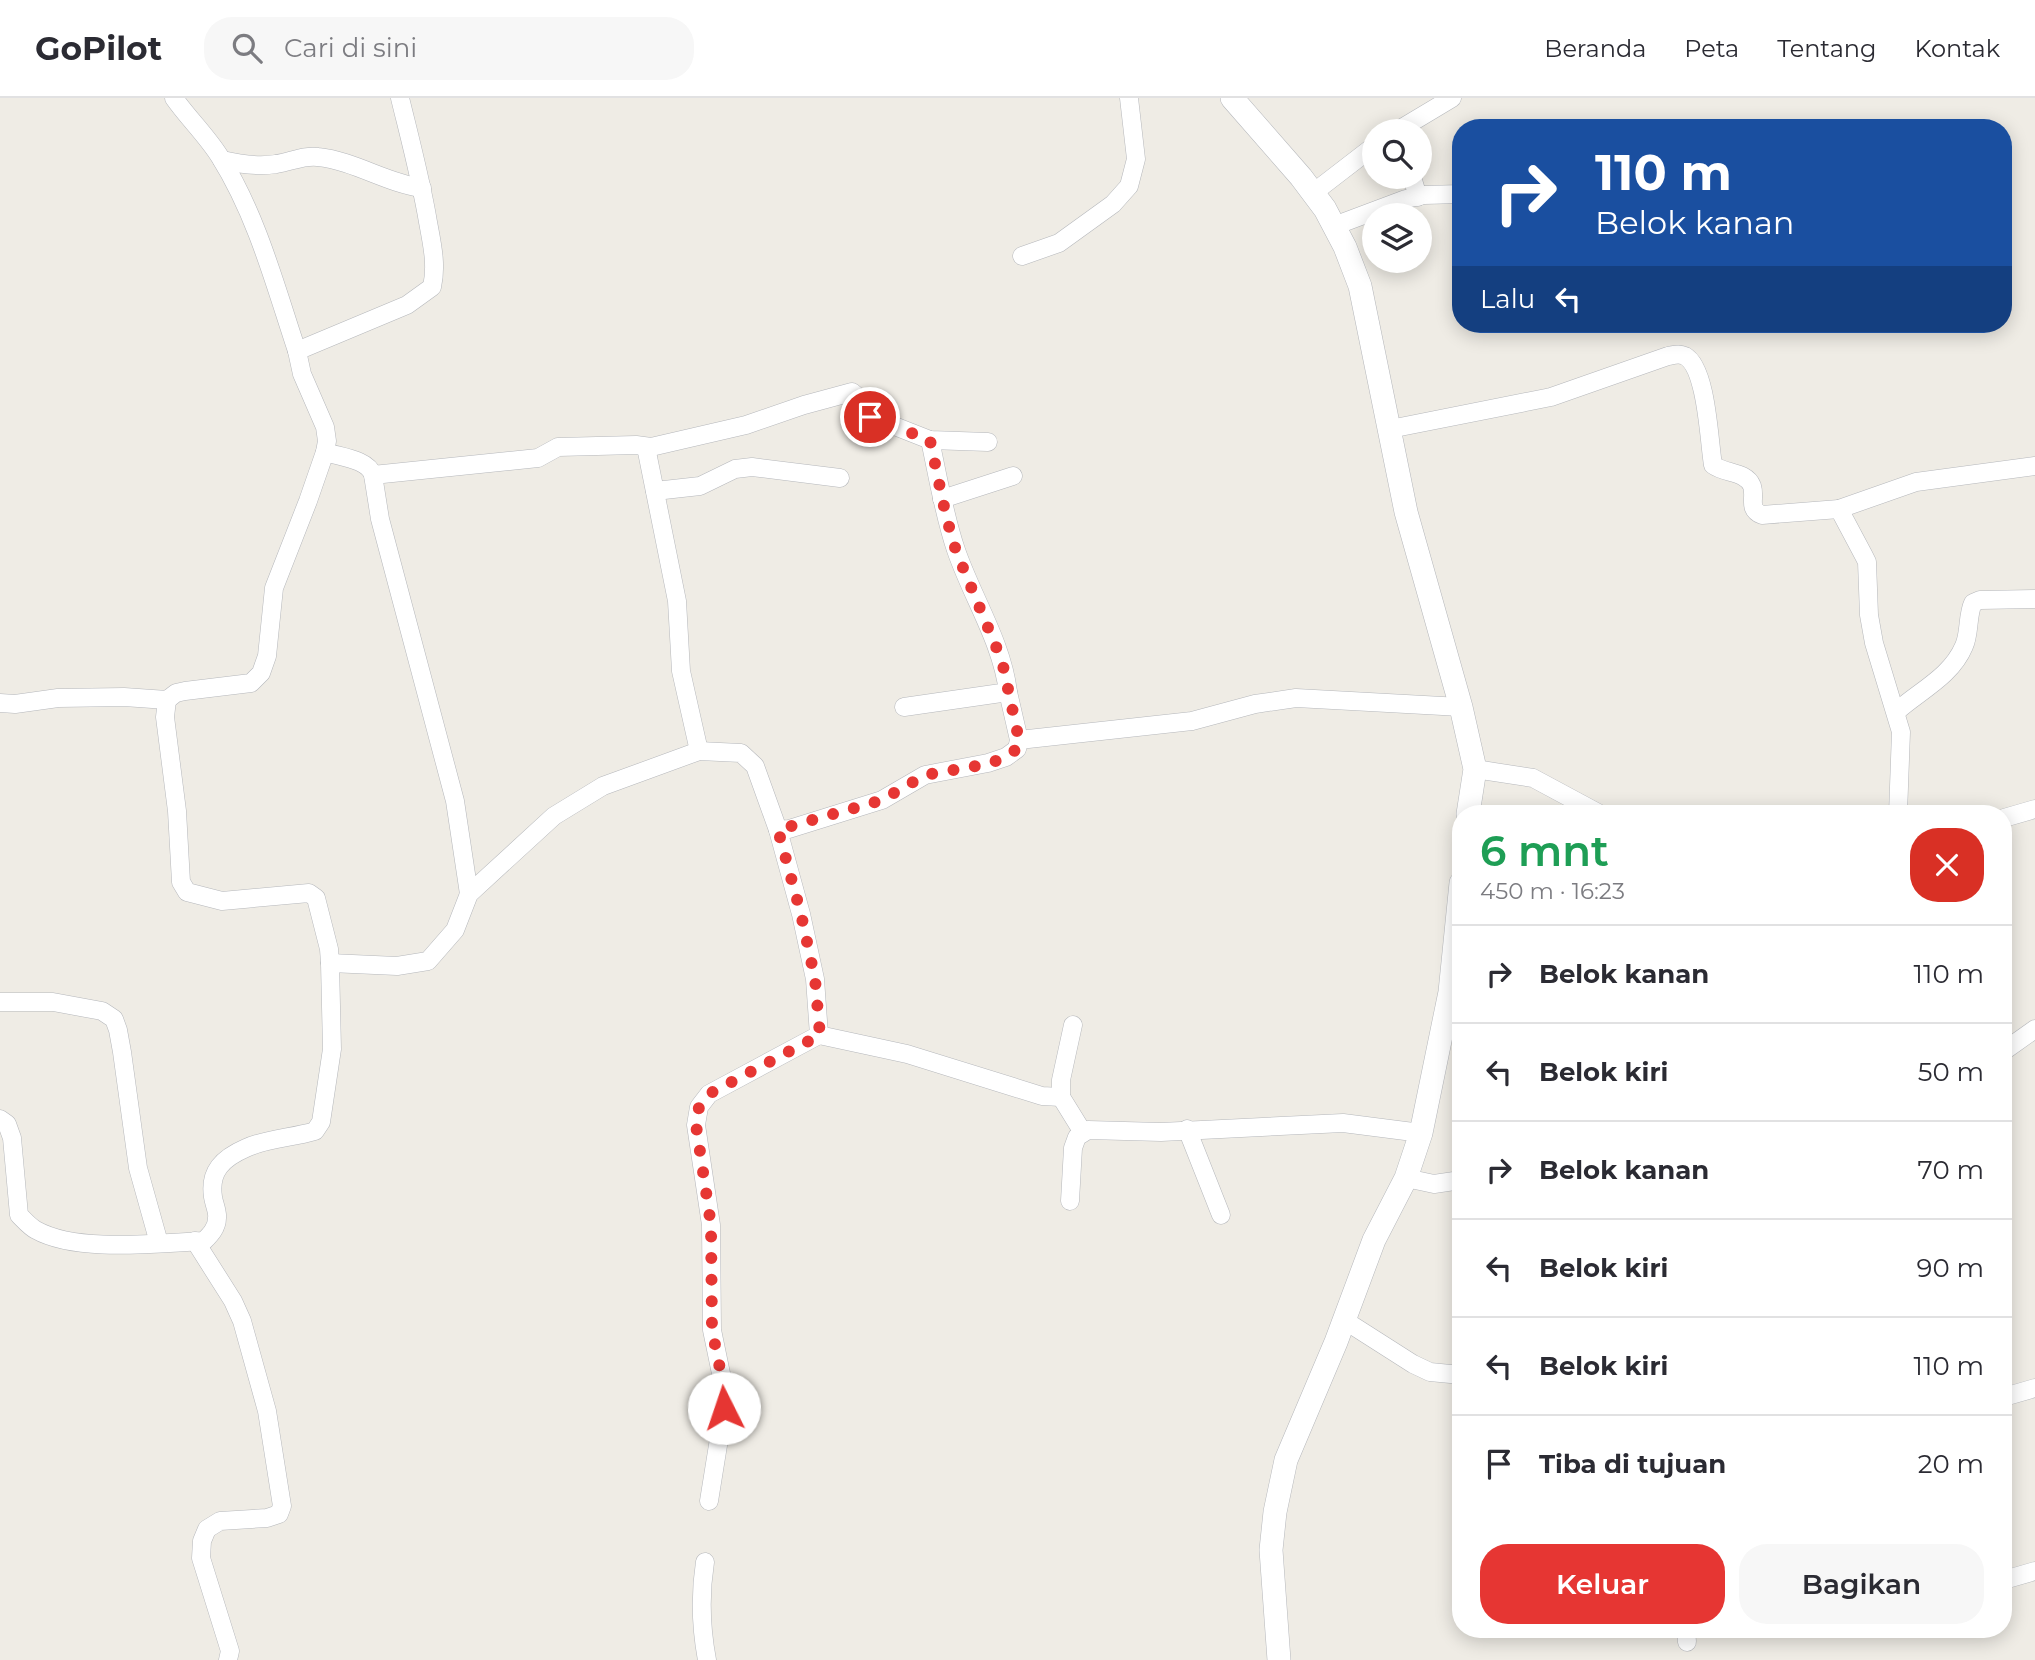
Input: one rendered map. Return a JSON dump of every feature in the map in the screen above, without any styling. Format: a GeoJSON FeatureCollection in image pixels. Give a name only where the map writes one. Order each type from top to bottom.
{"type":"FeatureCollection","features":[{"type":"Feature","properties":{"kind":"street"},"geometry":{"type":"LineString","coordinates":[[0,703],[15,704],[58,698],[124,697],[167,700],[186,691],[251,683],[261,673],[267,656],[274,588],[325,453],[325,427],[302,374],[297,351],[250,215],[222,160],[174,98]]}},
{"type":"Feature","properties":{"kind":"street"},"geometry":{"type":"LineString","coordinates":[[297,351],[407,305],[432,287],[436,271],[422,188],[400,98]]}},
{"type":"Feature","properties":{"kind":"street"},"geometry":{"type":"LineString","coordinates":[[1022,256],[1059,243],[1113,204],[1129,186],[1136,159],[1129,98]]}},
{"type":"Feature","properties":{"kind":"street"},"geometry":{"type":"LineString","coordinates":[[1232,98],[1313,193],[1345,247],[1360,286],[1406,512],[1461,707],[1475,769],[1469,805]]}},
{"type":"Feature","properties":{"kind":"street"},"geometry":{"type":"LineString","coordinates":[[1418,119],[1452,98]]}},
{"type":"Feature","properties":{"kind":"street"},"geometry":{"type":"LineString","coordinates":[[1313,193],[1362,155]]}},
{"type":"Feature","properties":{"kind":"street"},"geometry":{"type":"LineString","coordinates":[[222,160],[257,166],[315,156],[353,164],[404,185],[422,188]]}},
{"type":"Feature","properties":{"kind":"street"},"geometry":{"type":"LineString","coordinates":[[1416,189],[1418,197]]}},
{"type":"Feature","properties":{"kind":"street"},"geometry":{"type":"LineString","coordinates":[[1334,226],[1418,197],[1452,195]]}},
{"type":"Feature","properties":{"kind":"street"},"geometry":{"type":"LineString","coordinates":[[1390,429],[1551,397],[1678,354],[1690,361],[1703,394],[1713,465],[1747,480],[1752,487],[1756,513],[1769,517],[1839,509],[1916,482],[2035,466]]}},
{"type":"Feature","properties":{"kind":"street"},"geometry":{"type":"LineString","coordinates":[[373,475],[538,458],[558,447],[646,447],[746,425],[852,392],[858,397],[864,414],[930,440],[988,442]]}},
{"type":"Feature","properties":{"kind":"street"},"geometry":{"type":"LineString","coordinates":[[778,830],[882,800],[925,775],[988,764],[1017,749],[1019,740],[1002,661],[956,551],[930,440]]}},
{"type":"Feature","properties":{"kind":"street"},"geometry":{"type":"LineString","coordinates":[[646,447],[677,601],[681,671],[699,751]]}},
{"type":"Feature","properties":{"kind":"street"},"geometry":{"type":"LineString","coordinates":[[325,453],[365,464],[373,475],[380,519],[455,801],[469,894]]}},
{"type":"Feature","properties":{"kind":"street"},"geometry":{"type":"LineString","coordinates":[[655,491],[700,486],[735,469],[752,467],[840,478]]}},
{"type":"Feature","properties":{"kind":"street"},"geometry":{"type":"LineString","coordinates":[[942,499],[1013,476]]}},
{"type":"Feature","properties":{"kind":"street"},"geometry":{"type":"LineString","coordinates":[[1839,509],[1867,562],[1869,615],[1874,643],[1901,732],[1899,805]]}},
{"type":"Feature","properties":{"kind":"street"},"geometry":{"type":"LineString","coordinates":[[1896,712],[1933,685],[1964,648],[1973,603],[1979,600],[2035,599]]}},
{"type":"Feature","properties":{"kind":"street"},"geometry":{"type":"LineString","coordinates":[[904,707],[1008,692]]}},
{"type":"Feature","properties":{"kind":"street"},"geometry":{"type":"LineString","coordinates":[[1019,740],[1192,721],[1255,704],[1296,698],[1461,707]]}},
{"type":"Feature","properties":{"kind":"street"},"geometry":{"type":"LineString","coordinates":[[0,1119],[8,1124],[12,1138],[19,1215],[35,1230],[66,1240],[109,1245],[204,1241],[214,1231],[218,1218],[212,1195],[212,1177],[216,1168],[245,1148],[315,1131],[321,1122],[332,1049],[330,962],[316,898],[309,893],[222,901],[187,892],[181,882],[177,811],[165,717],[167,700]]}},
{"type":"Feature","properties":{"kind":"street"},"geometry":{"type":"LineString","coordinates":[[330,962],[397,967],[428,961],[455,930],[469,894],[554,816],[603,786],[699,751],[741,753],[755,766],[778,830],[812,966],[820,1035]]}},
{"type":"Feature","properties":{"kind":"street"},"geometry":{"type":"LineString","coordinates":[[1475,769],[1533,778],[1583,805]]}},
{"type":"Feature","properties":{"kind":"street"},"geometry":{"type":"LineString","coordinates":[[2012,815],[2035,808]]}},
{"type":"Feature","properties":{"kind":"street"},"geometry":{"type":"LineString","coordinates":[[1279,1660],[1271,1550],[1275,1512],[1286,1460],[1336,1342],[1374,1240],[1406,1178],[1421,1133],[1452,972]]}},
{"type":"Feature","properties":{"kind":"street"},"geometry":{"type":"LineString","coordinates":[[0,1003],[52,1002],[103,1011],[114,1019],[122,1052],[138,1167],[159,1243]]}},
{"type":"Feature","properties":{"kind":"street"},"geometry":{"type":"LineString","coordinates":[[1073,1025],[1061,1097],[1082,1131]]}},
{"type":"Feature","properties":{"kind":"street"},"geometry":{"type":"LineString","coordinates":[[2012,1045],[2035,1029]]}},
{"type":"Feature","properties":{"kind":"street"},"geometry":{"type":"LineString","coordinates":[[709,1501],[724,1408],[724,1388],[712,1330],[711,1225],[696,1125],[699,1107],[709,1094],[820,1035],[907,1054],[1042,1096],[1061,1097]]}},
{"type":"Feature","properties":{"kind":"street"},"geometry":{"type":"LineString","coordinates":[[1070,1201],[1073,1148],[1082,1131],[1343,1123],[1421,1133]]}},
{"type":"Feature","properties":{"kind":"street"},"geometry":{"type":"LineString","coordinates":[[1187,1129],[1221,1214]]}},
{"type":"Feature","properties":{"kind":"street"},"geometry":{"type":"LineString","coordinates":[[1406,1178],[1434,1184],[1452,1181]]}},
{"type":"Feature","properties":{"kind":"street"},"geometry":{"type":"LineString","coordinates":[[195,1241],[233,1301],[242,1321],[267,1411],[282,1506],[279,1514],[267,1518],[220,1521],[206,1529],[201,1558],[225,1630],[230,1651],[228,1660]]}},
{"type":"Feature","properties":{"kind":"street"},"geometry":{"type":"LineString","coordinates":[[1344,1320],[1413,1364],[1430,1372],[1452,1374]]}},
{"type":"Feature","properties":{"kind":"street"},"geometry":{"type":"LineString","coordinates":[[2012,1395],[2035,1388]]}},
{"type":"Feature","properties":{"kind":"street"},"geometry":{"type":"LineString","coordinates":[[705,1562],[702,1604],[703,1640],[707,1660]]}},
{"type":"Feature","properties":{"kind":"street"},"geometry":{"type":"LineString","coordinates":[[2012,1578],[2035,1571]]}},
{"type":"Feature","properties":{"kind":"route"},"geometry":{"type":"LineString","coordinates":[[724,1408],[724,1388],[712,1330],[711,1225],[696,1125],[699,1107],[709,1094],[820,1035],[815,979],[778,830],[882,800],[925,775],[988,764],[1017,749],[1019,740],[1002,661],[956,551],[930,440],[870,417]]}}]}
